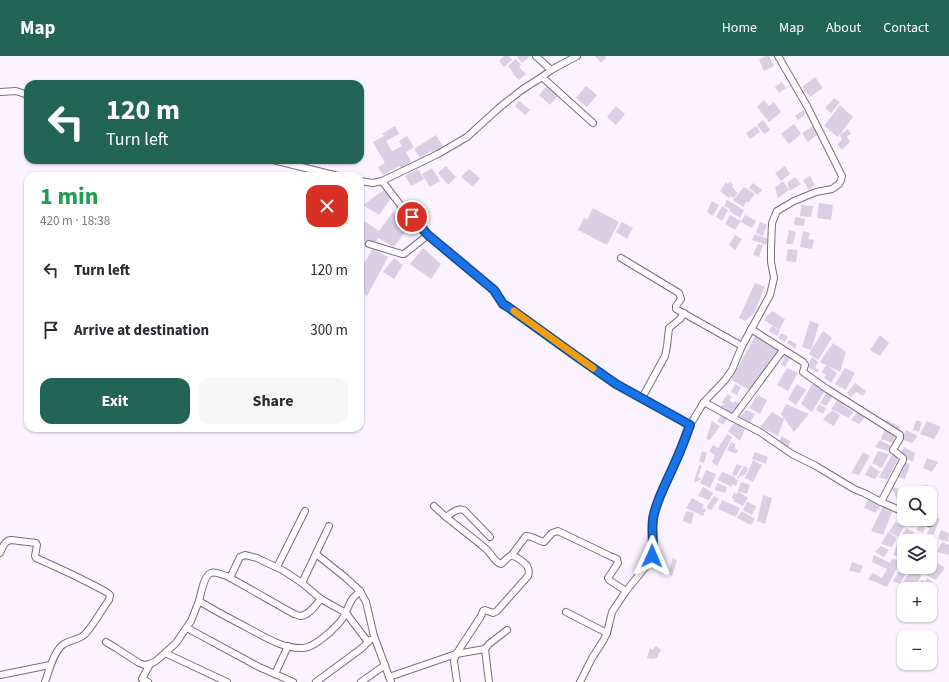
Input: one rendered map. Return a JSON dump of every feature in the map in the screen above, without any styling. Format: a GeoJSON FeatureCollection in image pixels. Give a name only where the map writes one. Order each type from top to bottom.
{"type":"FeatureCollection","features":[{"type":"Feature","properties":{"kind":"street"},"geometry":{"type":"LineString","coordinates":[[536,56],[551,70]]}},
{"type":"Feature","properties":{"kind":"street"},"geometry":{"type":"LineString","coordinates":[[364,182],[373,183],[382,181],[438,154],[467,137],[500,107],[523,89],[551,70],[577,56]]}},
{"type":"Feature","properties":{"kind":"street"},"geometry":{"type":"LineString","coordinates":[[580,682],[607,633],[612,612],[652,556],[654,551],[652,523],[654,512],[679,455],[690,425],[704,402],[725,380],[732,370],[742,346],[770,295],[774,278],[771,262],[772,223],[777,211],[794,201],[816,192],[832,189],[839,184],[841,180],[842,176],[807,106],[778,56]]}},
{"type":"Feature","properties":{"kind":"street"},"geometry":{"type":"LineString","coordinates":[[542,77],[593,123]]}},
{"type":"Feature","properties":{"kind":"street"},"geometry":{"type":"LineString","coordinates":[[0,92],[16,91],[24,94]]}},
{"type":"Feature","properties":{"kind":"street"},"geometry":{"type":"LineString","coordinates":[[288,164],[320,172]]}},
{"type":"Feature","properties":{"kind":"street"},"geometry":{"type":"LineString","coordinates":[[382,181],[405,211],[428,235],[494,290],[503,304],[616,384],[690,425]]}},
{"type":"Feature","properties":{"kind":"street"},"geometry":{"type":"LineString","coordinates":[[369,244],[404,254],[428,235]]}},
{"type":"Feature","properties":{"kind":"street"},"geometry":{"type":"LineString","coordinates":[[621,258],[679,293],[681,299],[676,308],[742,346]]}},
{"type":"Feature","properties":{"kind":"street"},"geometry":{"type":"LineString","coordinates":[[642,398],[665,356],[669,328],[680,319],[684,313]]}},
{"type":"Feature","properties":{"kind":"street"},"geometry":{"type":"LineString","coordinates":[[751,329],[803,362],[805,366],[803,372],[900,435],[900,438],[893,450],[903,458],[903,460],[881,502]]}},
{"type":"Feature","properties":{"kind":"street"},"geometry":{"type":"LineString","coordinates":[[733,418],[783,350]]}},
{"type":"Feature","properties":{"kind":"street"},"geometry":{"type":"LineString","coordinates":[[704,402],[760,432],[792,454],[816,466],[854,489],[897,509]]}},
{"type":"Feature","properties":{"kind":"street"},"geometry":{"type":"LineString","coordinates":[[434,506],[487,550],[497,562],[501,564],[509,556],[511,556],[526,536],[544,542],[552,533],[558,531],[617,559],[618,563],[608,578],[626,591]]}},
{"type":"Feature","properties":{"kind":"street"},"geometry":{"type":"LineString","coordinates":[[446,517],[456,510],[464,510],[490,537]]}},
{"type":"Feature","properties":{"kind":"street"},"geometry":{"type":"LineString","coordinates":[[277,567],[304,511]]}},
{"type":"Feature","properties":{"kind":"street"},"geometry":{"type":"LineString","coordinates":[[302,583],[329,526]]}},
{"type":"Feature","properties":{"kind":"street"},"geometry":{"type":"LineString","coordinates":[[0,553],[4,543],[8,540],[36,543],[38,545],[35,556],[36,558],[59,567],[110,595],[109,600],[84,634],[73,641],[62,645],[50,665],[45,682]]}},
{"type":"Feature","properties":{"kind":"street"},"geometry":{"type":"LineString","coordinates":[[316,554],[360,591],[366,602],[374,636],[390,680],[456,654],[485,649],[507,630]]}},
{"type":"Feature","properties":{"kind":"street"},"geometry":{"type":"LineString","coordinates":[[230,578],[240,557],[245,555],[257,558],[277,567],[302,583],[322,599],[346,613],[368,642]]}},
{"type":"Feature","properties":{"kind":"street"},"geometry":{"type":"LineString","coordinates":[[457,682],[454,661],[456,654],[483,611],[485,610],[493,613],[497,611],[528,576],[528,566],[517,557],[511,556]]}},
{"type":"Feature","properties":{"kind":"street"},"geometry":{"type":"LineString","coordinates":[[106,642],[144,665],[156,661],[176,643],[187,628],[199,601],[204,582],[208,575],[212,572],[230,578],[300,616],[309,612],[322,599]]}},
{"type":"Feature","properties":{"kind":"street"},"geometry":{"type":"LineString","coordinates":[[199,601],[214,611],[277,643],[303,648],[310,646],[339,624],[353,598],[360,591]]}},
{"type":"Feature","properties":{"kind":"street"},"geometry":{"type":"LineString","coordinates":[[566,612],[607,633]]}},
{"type":"Feature","properties":{"kind":"street"},"geometry":{"type":"LineString","coordinates":[[187,628],[259,667],[293,682]]}},
{"type":"Feature","properties":{"kind":"street"},"geometry":{"type":"LineString","coordinates":[[316,682],[362,648],[374,636]]}},
{"type":"Feature","properties":{"kind":"street"},"geometry":{"type":"LineString","coordinates":[[275,674],[288,646]]}},
{"type":"Feature","properties":{"kind":"street"},"geometry":{"type":"LineString","coordinates":[[485,649],[489,682]]}},
{"type":"Feature","properties":{"kind":"street"},"geometry":{"type":"LineString","coordinates":[[165,653],[227,682]]}},
{"type":"Feature","properties":{"kind":"street"},"geometry":{"type":"LineString","coordinates":[[148,682],[142,679],[150,664]]}},
{"type":"Feature","properties":{"kind":"street"},"geometry":{"type":"LineString","coordinates":[[0,675],[50,665]]}},
{"type":"Feature","properties":{"kind":"street"},"geometry":{"type":"LineString","coordinates":[[361,682],[385,665]]}},
{"type":"Feature","properties":{"kind":"building"},"geometry":{"type":"Polygon","coordinates":[[[504,56],[509,56],[512,60],[504,67],[499,61],[504,56]]]}},
{"type":"Feature","properties":{"kind":"building"},"geometry":{"type":"Polygon","coordinates":[[[530,56],[522,63],[517,57],[530,56]]]}},
{"type":"Feature","properties":{"kind":"building"},"geometry":{"type":"Polygon","coordinates":[[[595,56],[605,56],[606,58],[601,63],[595,56]]]}},
{"type":"Feature","properties":{"kind":"building"},"geometry":{"type":"Polygon","coordinates":[[[769,56],[774,66],[764,71],[759,60],[769,56]]]}},
{"type":"Feature","properties":{"kind":"building"},"geometry":{"type":"Polygon","coordinates":[[[516,59],[521,65],[519,67],[526,74],[519,80],[508,66],[516,59]]]}},
{"type":"Feature","properties":{"kind":"building"},"geometry":{"type":"Polygon","coordinates":[[[815,77],[823,88],[810,97],[802,87],[815,77]]]}},
{"type":"Feature","properties":{"kind":"building"},"geometry":{"type":"Polygon","coordinates":[[[782,82],[786,88],[779,93],[775,87],[782,82]]]}},
{"type":"Feature","properties":{"kind":"building"},"geometry":{"type":"Polygon","coordinates":[[[547,86],[558,95],[550,105],[539,95],[547,86]]]}},
{"type":"Feature","properties":{"kind":"building"},"geometry":{"type":"Polygon","coordinates":[[[586,86],[597,95],[587,107],[576,98],[586,86]]]}},
{"type":"Feature","properties":{"kind":"building"},"geometry":{"type":"Polygon","coordinates":[[[834,98],[840,102],[831,113],[825,108],[834,98]]]}},
{"type":"Feature","properties":{"kind":"building"},"geometry":{"type":"Polygon","coordinates":[[[764,100],[769,106],[774,102],[781,112],[769,122],[757,107],[764,100]]]}},
{"type":"Feature","properties":{"kind":"building"},"geometry":{"type":"Polygon","coordinates":[[[519,101],[530,110],[525,115],[515,106],[519,101]]]}},
{"type":"Feature","properties":{"kind":"building"},"geometry":{"type":"Polygon","coordinates":[[[840,105],[853,117],[838,137],[824,126],[840,105]]]}},
{"type":"Feature","properties":{"kind":"building"},"geometry":{"type":"Polygon","coordinates":[[[616,106],[625,114],[616,125],[607,117],[616,106]]]}},
{"type":"Feature","properties":{"kind":"building"},"geometry":{"type":"Polygon","coordinates":[[[803,110],[806,114],[798,120],[795,116],[803,110]]]}},
{"type":"Feature","properties":{"kind":"building"},"geometry":{"type":"Polygon","coordinates":[[[763,120],[770,130],[764,134],[757,125],[763,120]]]}},
{"type":"Feature","properties":{"kind":"building"},"geometry":{"type":"Polygon","coordinates":[[[794,124],[801,134],[789,144],[781,134],[794,124]]]}},
{"type":"Feature","properties":{"kind":"building"},"geometry":{"type":"Polygon","coordinates":[[[395,126],[399,134],[386,141],[392,151],[402,146],[399,141],[407,136],[414,147],[406,152],[411,162],[401,168],[399,166],[383,175],[378,167],[385,163],[373,142],[384,136],[382,134],[395,126]]]}},
{"type":"Feature","properties":{"kind":"building"},"geometry":{"type":"Polygon","coordinates":[[[756,126],[760,132],[750,139],[746,133],[756,126]]]}},
{"type":"Feature","properties":{"kind":"building"},"geometry":{"type":"Polygon","coordinates":[[[813,126],[817,135],[808,142],[802,133],[813,126]]]}},
{"type":"Feature","properties":{"kind":"building"},"geometry":{"type":"Polygon","coordinates":[[[848,129],[851,134],[847,136],[850,142],[842,150],[837,144],[842,140],[840,135],[848,129]]]}},
{"type":"Feature","properties":{"kind":"building"},"geometry":{"type":"Polygon","coordinates":[[[436,135],[444,148],[433,155],[431,151],[420,158],[414,149],[436,135]]]}},
{"type":"Feature","properties":{"kind":"building"},"geometry":{"type":"Polygon","coordinates":[[[446,166],[456,177],[448,185],[438,173],[446,166]]]}},
{"type":"Feature","properties":{"kind":"building"},"geometry":{"type":"Polygon","coordinates":[[[785,166],[790,174],[781,181],[775,173],[785,166]]]}},
{"type":"Feature","properties":{"kind":"building"},"geometry":{"type":"Polygon","coordinates":[[[432,168],[440,181],[430,187],[422,174],[432,168]]]}},
{"type":"Feature","properties":{"kind":"building"},"geometry":{"type":"Polygon","coordinates":[[[418,169],[424,179],[411,186],[405,176],[418,169]]]}},
{"type":"Feature","properties":{"kind":"building"},"geometry":{"type":"Polygon","coordinates":[[[469,169],[480,178],[473,187],[461,177],[469,169]]]}},
{"type":"Feature","properties":{"kind":"building"},"geometry":{"type":"Polygon","coordinates":[[[810,176],[815,185],[809,190],[803,180],[810,176]]]}},
{"type":"Feature","properties":{"kind":"building"},"geometry":{"type":"Polygon","coordinates":[[[795,177],[801,184],[790,191],[787,183],[795,177]]]}},
{"type":"Feature","properties":{"kind":"building"},"geometry":{"type":"Polygon","coordinates":[[[783,181],[789,190],[778,198],[775,188],[783,181]]]}},
{"type":"Feature","properties":{"kind":"building"},"geometry":{"type":"Polygon","coordinates":[[[726,182],[728,184],[730,182],[733,185],[732,187],[735,189],[734,190],[738,193],[733,198],[730,196],[729,198],[720,191],[726,182]]]}},
{"type":"Feature","properties":{"kind":"building"},"geometry":{"type":"Polygon","coordinates":[[[753,183],[762,190],[758,195],[749,188],[753,183]]]}},
{"type":"Feature","properties":{"kind":"building"},"geometry":{"type":"Polygon","coordinates":[[[744,187],[755,194],[743,207],[733,200],[744,187]]]}},
{"type":"Feature","properties":{"kind":"building"},"geometry":{"type":"Polygon","coordinates":[[[384,190],[391,198],[379,215],[364,204],[384,190]]]}},
{"type":"Feature","properties":{"kind":"building"},"geometry":{"type":"Polygon","coordinates":[[[727,200],[744,210],[740,218],[724,206],[727,200]]]}},
{"type":"Feature","properties":{"kind":"building"},"geometry":{"type":"Polygon","coordinates":[[[712,201],[719,205],[713,216],[707,212],[712,201]]]}},
{"type":"Feature","properties":{"kind":"building"},"geometry":{"type":"Polygon","coordinates":[[[819,203],[833,205],[831,220],[817,218],[819,203]]]}},
{"type":"Feature","properties":{"kind":"building"},"geometry":{"type":"Polygon","coordinates":[[[801,205],[813,206],[811,217],[800,216],[801,205]]]}},
{"type":"Feature","properties":{"kind":"building"},"geometry":{"type":"Polygon","coordinates":[[[722,206],[728,210],[722,221],[716,217],[722,206]]]}},
{"type":"Feature","properties":{"kind":"building"},"geometry":{"type":"Polygon","coordinates":[[[593,208],[619,222],[607,245],[578,230],[584,218],[587,220],[593,208]]]}},
{"type":"Feature","properties":{"kind":"building"},"geometry":{"type":"Polygon","coordinates":[[[393,212],[410,225],[394,247],[378,238],[373,249],[364,246],[364,221],[379,231],[393,212]]]}},
{"type":"Feature","properties":{"kind":"building"},"geometry":{"type":"Polygon","coordinates":[[[730,215],[741,221],[735,230],[725,224],[730,215]]]}},
{"type":"Feature","properties":{"kind":"building"},"geometry":{"type":"Polygon","coordinates":[[[745,215],[756,221],[752,228],[741,222],[745,215]]]}},
{"type":"Feature","properties":{"kind":"building"},"geometry":{"type":"Polygon","coordinates":[[[795,217],[805,219],[804,226],[794,225],[795,217]]]}},
{"type":"Feature","properties":{"kind":"building"},"geometry":{"type":"Polygon","coordinates":[[[622,222],[633,228],[627,239],[616,232],[622,222]]]}},
{"type":"Feature","properties":{"kind":"building"},"geometry":{"type":"Polygon","coordinates":[[[760,222],[767,225],[763,236],[756,233],[760,222]]]}},
{"type":"Feature","properties":{"kind":"building"},"geometry":{"type":"Polygon","coordinates":[[[789,230],[796,232],[793,244],[786,244],[789,230]]]}},
{"type":"Feature","properties":{"kind":"building"},"geometry":{"type":"Polygon","coordinates":[[[803,231],[810,233],[808,239],[814,240],[812,249],[800,247],[803,231]]]}},
{"type":"Feature","properties":{"kind":"building"},"geometry":{"type":"Polygon","coordinates":[[[755,234],[768,239],[766,245],[752,240],[755,234]]]}},
{"type":"Feature","properties":{"kind":"building"},"geometry":{"type":"Polygon","coordinates":[[[735,235],[742,239],[735,250],[729,245],[735,235]]]}},
{"type":"Feature","properties":{"kind":"building"},"geometry":{"type":"Polygon","coordinates":[[[758,244],[763,245],[759,257],[753,255],[758,244]]]}},
{"type":"Feature","properties":{"kind":"building"},"geometry":{"type":"Polygon","coordinates":[[[423,248],[441,264],[431,279],[410,264],[423,248]]]}},
{"type":"Feature","properties":{"kind":"building"},"geometry":{"type":"Polygon","coordinates":[[[373,249],[388,257],[367,296],[364,294],[364,263],[373,249]]]}},
{"type":"Feature","properties":{"kind":"building"},"geometry":{"type":"Polygon","coordinates":[[[788,249],[798,250],[796,262],[786,261],[788,249]]]}},
{"type":"Feature","properties":{"kind":"building"},"geometry":{"type":"Polygon","coordinates":[[[394,258],[403,265],[394,279],[383,272],[394,258]]]}},
{"type":"Feature","properties":{"kind":"building"},"geometry":{"type":"Polygon","coordinates":[[[755,283],[765,287],[754,313],[745,321],[739,318],[755,283]]]}},
{"type":"Feature","properties":{"kind":"building"},"geometry":{"type":"Polygon","coordinates":[[[772,311],[785,319],[779,330],[764,320],[772,311]]]}},
{"type":"Feature","properties":{"kind":"building"},"geometry":{"type":"Polygon","coordinates":[[[810,321],[819,324],[811,350],[802,347],[810,321]]]}},
{"type":"Feature","properties":{"kind":"building"},"geometry":{"type":"Polygon","coordinates":[[[772,326],[780,331],[777,336],[769,331],[772,326]]]}},
{"type":"Feature","properties":{"kind":"building"},"geometry":{"type":"Polygon","coordinates":[[[758,331],[781,346],[752,391],[731,380],[758,331]]]}},
{"type":"Feature","properties":{"kind":"building"},"geometry":{"type":"Polygon","coordinates":[[[823,331],[832,338],[818,360],[809,354],[823,331]]]}},
{"type":"Feature","properties":{"kind":"building"},"geometry":{"type":"Polygon","coordinates":[[[781,333],[788,337],[785,342],[778,338],[781,333]]]}},
{"type":"Feature","properties":{"kind":"building"},"geometry":{"type":"Polygon","coordinates":[[[880,335],[889,343],[880,356],[870,350],[880,335]]]}},
{"type":"Feature","properties":{"kind":"building"},"geometry":{"type":"Polygon","coordinates":[[[789,340],[797,344],[795,349],[787,343],[789,340]]]}},
{"type":"Feature","properties":{"kind":"building"},"geometry":{"type":"Polygon","coordinates":[[[833,343],[846,352],[840,372],[820,362],[833,343]]]}},
{"type":"Feature","properties":{"kind":"building"},"geometry":{"type":"Polygon","coordinates":[[[783,349],[792,354],[785,367],[781,364],[785,358],[779,355],[783,349]]]}},
{"type":"Feature","properties":{"kind":"building"},"geometry":{"type":"Polygon","coordinates":[[[812,357],[818,362],[815,368],[819,370],[817,372],[807,366],[812,357]]]}},
{"type":"Feature","properties":{"kind":"building"},"geometry":{"type":"Polygon","coordinates":[[[826,365],[837,373],[831,383],[824,378],[826,375],[822,372],[826,365]]]}},
{"type":"Feature","properties":{"kind":"building"},"geometry":{"type":"Polygon","coordinates":[[[787,368],[798,373],[788,391],[777,385],[787,368]]]}},
{"type":"Feature","properties":{"kind":"building"},"geometry":{"type":"Polygon","coordinates":[[[845,368],[855,373],[846,390],[835,384],[845,368]]]}},
{"type":"Feature","properties":{"kind":"building"},"geometry":{"type":"Polygon","coordinates":[[[855,383],[866,391],[863,396],[856,392],[851,397],[847,393],[855,383]]]}},
{"type":"Feature","properties":{"kind":"building"},"geometry":{"type":"Polygon","coordinates":[[[735,384],[741,387],[737,395],[731,392],[735,384]]]}},
{"type":"Feature","properties":{"kind":"building"},"geometry":{"type":"Polygon","coordinates":[[[797,384],[806,390],[796,405],[788,399],[797,384]]]}},
{"type":"Feature","properties":{"kind":"building"},"geometry":{"type":"Polygon","coordinates":[[[812,384],[826,388],[812,412],[801,404],[812,384]]]}},
{"type":"Feature","properties":{"kind":"building"},"geometry":{"type":"Polygon","coordinates":[[[829,389],[835,393],[826,406],[820,403],[829,389]]]}},
{"type":"Feature","properties":{"kind":"building"},"geometry":{"type":"Polygon","coordinates":[[[728,394],[732,397],[729,400],[733,403],[735,401],[739,404],[733,413],[730,413],[720,406],[726,404],[721,403],[728,394]]]}},
{"type":"Feature","properties":{"kind":"building"},"geometry":{"type":"Polygon","coordinates":[[[757,395],[767,400],[760,414],[749,408],[757,395]]]}},
{"type":"Feature","properties":{"kind":"building"},"geometry":{"type":"Polygon","coordinates":[[[840,396],[846,400],[843,405],[853,412],[849,418],[831,409],[840,396]]]}},
{"type":"Feature","properties":{"kind":"building"},"geometry":{"type":"Polygon","coordinates":[[[786,404],[809,414],[794,432],[781,414],[786,404]]]}},
{"type":"Feature","properties":{"kind":"building"},"geometry":{"type":"Polygon","coordinates":[[[819,404],[826,408],[823,414],[816,410],[819,404]]]}},
{"type":"Feature","properties":{"kind":"building"},"geometry":{"type":"Polygon","coordinates":[[[746,410],[755,414],[750,423],[740,417],[746,410]]]}},
{"type":"Feature","properties":{"kind":"building"},"geometry":{"type":"Polygon","coordinates":[[[832,410],[840,415],[834,426],[823,420],[832,410]]]}},
{"type":"Feature","properties":{"kind":"building"},"geometry":{"type":"Polygon","coordinates":[[[859,410],[867,415],[859,424],[851,420],[859,410]]]}},
{"type":"Feature","properties":{"kind":"building"},"geometry":{"type":"Polygon","coordinates":[[[772,412],[784,419],[778,436],[760,427],[772,412]]]}},
{"type":"Feature","properties":{"kind":"building"},"geometry":{"type":"Polygon","coordinates":[[[723,414],[728,418],[723,425],[717,421],[723,414]]]}},
{"type":"Feature","properties":{"kind":"building"},"geometry":{"type":"Polygon","coordinates":[[[737,419],[746,426],[740,441],[728,431],[737,419]]]}},
{"type":"Feature","properties":{"kind":"building"},"geometry":{"type":"Polygon","coordinates":[[[887,420],[900,427],[899,433],[885,426],[887,420]]]}},
{"type":"Feature","properties":{"kind":"building"},"geometry":{"type":"Polygon","coordinates":[[[916,420],[922,422],[919,432],[913,430],[916,420]]]}},
{"type":"Feature","properties":{"kind":"building"},"geometry":{"type":"Polygon","coordinates":[[[712,421],[720,426],[710,440],[706,439],[712,421]]]}},
{"type":"Feature","properties":{"kind":"building"},"geometry":{"type":"Polygon","coordinates":[[[927,421],[941,427],[934,439],[920,434],[927,421]]]}},
{"type":"Feature","properties":{"kind":"building"},"geometry":{"type":"Polygon","coordinates":[[[885,429],[896,433],[893,443],[881,439],[885,429]]]}},
{"type":"Feature","properties":{"kind":"building"},"geometry":{"type":"Polygon","coordinates":[[[906,430],[918,436],[912,443],[901,439],[906,430]]]}},
{"type":"Feature","properties":{"kind":"building"},"geometry":{"type":"Polygon","coordinates":[[[727,434],[732,437],[717,466],[712,462],[715,455],[709,451],[713,445],[718,448],[727,434]]]}},
{"type":"Feature","properties":{"kind":"building"},"geometry":{"type":"Polygon","coordinates":[[[782,436],[791,442],[787,448],[778,443],[782,436]]]}},
{"type":"Feature","properties":{"kind":"building"},"geometry":{"type":"Polygon","coordinates":[[[880,440],[893,447],[888,451],[875,447],[880,440]]]}},
{"type":"Feature","properties":{"kind":"building"},"geometry":{"type":"Polygon","coordinates":[[[731,442],[735,444],[735,449],[738,450],[736,454],[727,450],[731,442]]]}},
{"type":"Feature","properties":{"kind":"building"},"geometry":{"type":"Polygon","coordinates":[[[904,447],[915,453],[913,462],[899,455],[904,447]]]}},
{"type":"Feature","properties":{"kind":"building"},"geometry":{"type":"Polygon","coordinates":[[[702,451],[707,453],[704,463],[699,461],[702,451]]]}},
{"type":"Feature","properties":{"kind":"building"},"geometry":{"type":"Polygon","coordinates":[[[878,451],[889,454],[882,468],[872,463],[878,451]]]}},
{"type":"Feature","properties":{"kind":"building"},"geometry":{"type":"Polygon","coordinates":[[[755,452],[768,457],[766,464],[752,459],[755,452]]]}},
{"type":"Feature","properties":{"kind":"building"},"geometry":{"type":"Polygon","coordinates":[[[863,452],[870,456],[859,475],[851,473],[863,452]]]}},
{"type":"Feature","properties":{"kind":"building"},"geometry":{"type":"Polygon","coordinates":[[[893,453],[899,457],[887,480],[879,477],[893,453]]]}},
{"type":"Feature","properties":{"kind":"building"},"geometry":{"type":"Polygon","coordinates":[[[927,458],[938,462],[932,472],[923,468],[927,458]]]}},
{"type":"Feature","properties":{"kind":"building"},"geometry":{"type":"Polygon","coordinates":[[[753,460],[762,465],[753,482],[745,478],[753,460]]]}},
{"type":"Feature","properties":{"kind":"building"},"geometry":{"type":"Polygon","coordinates":[[[906,462],[910,465],[905,479],[898,477],[906,462]]]}},
{"type":"Feature","properties":{"kind":"building"},"geometry":{"type":"Polygon","coordinates":[[[737,464],[742,466],[736,476],[732,474],[737,464]]]}},
{"type":"Feature","properties":{"kind":"building"},"geometry":{"type":"Polygon","coordinates":[[[699,465],[702,466],[698,477],[701,478],[700,480],[694,482],[699,465]]]}},
{"type":"Feature","properties":{"kind":"building"},"geometry":{"type":"Polygon","coordinates":[[[870,465],[880,472],[875,479],[865,475],[870,465]]]}},
{"type":"Feature","properties":{"kind":"building"},"geometry":{"type":"Polygon","coordinates":[[[744,466],[748,468],[745,475],[737,478],[744,466]]]}},
{"type":"Feature","properties":{"kind":"building"},"geometry":{"type":"Polygon","coordinates":[[[706,470],[716,474],[710,488],[700,483],[706,470]]]}},
{"type":"Feature","properties":{"kind":"building"},"geometry":{"type":"Polygon","coordinates":[[[722,472],[735,477],[735,479],[738,480],[736,486],[732,484],[732,487],[718,480],[722,472]]]}},
{"type":"Feature","properties":{"kind":"building"},"geometry":{"type":"Polygon","coordinates":[[[741,482],[750,485],[747,494],[738,491],[741,482]]]}},
{"type":"Feature","properties":{"kind":"building"},"geometry":{"type":"Polygon","coordinates":[[[717,483],[727,487],[725,493],[715,490],[717,483]]]}},
{"type":"Feature","properties":{"kind":"building"},"geometry":{"type":"Polygon","coordinates":[[[891,486],[897,488],[897,499],[891,486]]]}},
{"type":"Feature","properties":{"kind":"building"},"geometry":{"type":"Polygon","coordinates":[[[703,487],[713,493],[709,500],[698,496],[703,487]]]}},
{"type":"Feature","properties":{"kind":"building"},"geometry":{"type":"Polygon","coordinates":[[[738,491],[748,498],[743,506],[733,501],[734,499],[732,498],[734,492],[737,494],[738,491]]]}},
{"type":"Feature","properties":{"kind":"building"},"geometry":{"type":"Polygon","coordinates":[[[763,495],[772,498],[765,524],[757,521],[763,495]]]}},
{"type":"Feature","properties":{"kind":"building"},"geometry":{"type":"Polygon","coordinates":[[[870,495],[882,500],[876,513],[864,508],[870,495]]]}},
{"type":"Feature","properties":{"kind":"building"},"geometry":{"type":"Polygon","coordinates":[[[714,496],[719,499],[711,510],[706,508],[714,496]]]}},
{"type":"Feature","properties":{"kind":"building"},"geometry":{"type":"Polygon","coordinates":[[[692,498],[704,505],[702,508],[706,509],[703,516],[686,508],[692,498]]]}},
{"type":"Feature","properties":{"kind":"building"},"geometry":{"type":"Polygon","coordinates":[[[722,500],[740,508],[736,517],[718,509],[722,500]]]}},
{"type":"Feature","properties":{"kind":"building"},"geometry":{"type":"Polygon","coordinates":[[[747,502],[756,506],[752,515],[743,510],[747,502]]]}},
{"type":"Feature","properties":{"kind":"building"},"geometry":{"type":"Polygon","coordinates":[[[885,502],[894,507],[883,535],[871,531],[885,502]]]}},
{"type":"Feature","properties":{"kind":"building"},"geometry":{"type":"Polygon","coordinates":[[[686,511],[694,513],[691,524],[683,521],[686,511]]]}},
{"type":"Feature","properties":{"kind":"building"},"geometry":{"type":"Polygon","coordinates":[[[742,511],[755,519],[751,525],[737,518],[742,511]]]}},
{"type":"Feature","properties":{"kind":"building"},"geometry":{"type":"Polygon","coordinates":[[[937,518],[940,519],[937,526],[937,518]]]}},
{"type":"Feature","properties":{"kind":"building"},"geometry":{"type":"Polygon","coordinates":[[[895,522],[897,523],[897,526],[905,526],[900,534],[897,534],[897,536],[889,532],[895,522]]]}},
{"type":"Feature","properties":{"kind":"building"},"geometry":{"type":"Polygon","coordinates":[[[918,526],[926,526],[923,533],[916,530],[918,526]]]}},
{"type":"Feature","properties":{"kind":"building"},"geometry":{"type":"Polygon","coordinates":[[[931,526],[937,526],[934,534],[927,534],[931,526]]]}},
{"type":"Feature","properties":{"kind":"building"},"geometry":{"type":"Polygon","coordinates":[[[906,528],[914,532],[913,534],[902,534],[906,528]]]}},
{"type":"Feature","properties":{"kind":"building"},"geometry":{"type":"Polygon","coordinates":[[[941,530],[949,533],[948,542],[938,539],[941,530]]]}},
{"type":"Feature","properties":{"kind":"building"},"geometry":{"type":"Polygon","coordinates":[[[888,532],[897,538],[892,547],[881,544],[888,532]]]}},
{"type":"Feature","properties":{"kind":"building"},"geometry":{"type":"Polygon","coordinates":[[[942,542],[949,545],[949,555],[937,552],[942,542]]]}},
{"type":"Feature","properties":{"kind":"building"},"geometry":{"type":"Polygon","coordinates":[[[897,545],[897,556],[893,555],[897,545]]]}},
{"type":"Feature","properties":{"kind":"building"},"geometry":{"type":"Polygon","coordinates":[[[881,546],[889,550],[884,557],[875,552],[881,546]]]}},
{"type":"Feature","properties":{"kind":"building"},"geometry":{"type":"Polygon","coordinates":[[[874,555],[890,563],[892,559],[897,560],[897,568],[887,587],[868,579],[873,573],[882,578],[887,569],[872,562],[874,555]]]}},
{"type":"Feature","properties":{"kind":"building"},"geometry":{"type":"Polygon","coordinates":[[[673,558],[677,561],[672,576],[668,574],[673,558]]]}},
{"type":"Feature","properties":{"kind":"building"},"geometry":{"type":"Polygon","coordinates":[[[852,562],[863,566],[860,573],[849,571],[852,562]]]}},
{"type":"Feature","properties":{"kind":"building"},"geometry":{"type":"Polygon","coordinates":[[[937,563],[945,568],[936,580],[926,575],[937,574],[937,563]]]}},
{"type":"Feature","properties":{"kind":"building"},"geometry":{"type":"Polygon","coordinates":[[[897,574],[906,574],[901,582],[897,583],[893,581],[897,574]]]}},
{"type":"Feature","properties":{"kind":"building"},"geometry":{"type":"Polygon","coordinates":[[[909,574],[922,574],[918,582],[903,582],[909,574]]]}},
{"type":"Feature","properties":{"kind":"building"},"geometry":{"type":"Polygon","coordinates":[[[927,578],[933,582],[925,582],[927,578]]]}},
{"type":"Feature","properties":{"kind":"building"},"geometry":{"type":"Polygon","coordinates":[[[656,646],[661,650],[657,658],[647,658],[650,648],[652,650],[656,646]]]}},
{"type":"Feature","properties":{"kind":"slow traffic"},"geometry":{"type":"LineString","coordinates":[[514,311],[593,368]]}},
{"type":"Feature","properties":{"kind":"route"},"geometry":{"type":"LineString","coordinates":[[412,217],[428,235],[494,290],[503,304],[616,384],[690,425],[679,455],[654,512],[652,538],[654,551],[652,556]]}}]}
